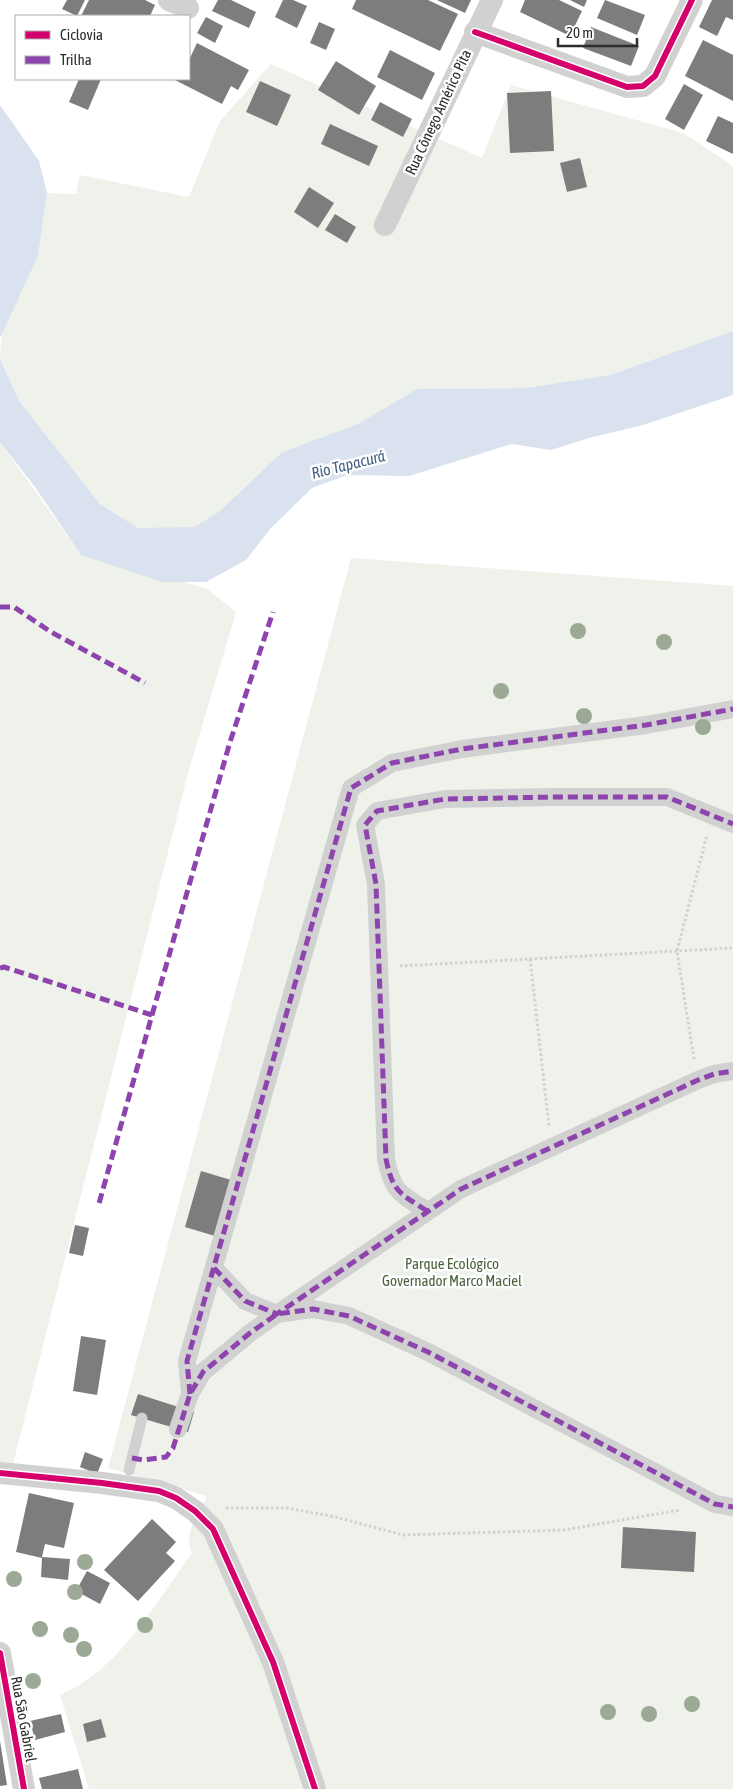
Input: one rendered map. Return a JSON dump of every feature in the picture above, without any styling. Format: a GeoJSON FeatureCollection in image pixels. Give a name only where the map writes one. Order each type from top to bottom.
{"type":"FeatureCollection","features":[{"type":"Feature","properties":{"kind":"street","name":"Rua Cônego Américo Pita"},"geometry":{"type":"LineString","coordinates":[[385,225],[475,32],[492,0]]}},
{"type":"Feature","properties":{"kind":"street"},"geometry":{"type":"LineString","coordinates":[[475,32],[627,87],[643,86],[655,76],[692,0]]}},
{"type":"Feature","properties":{"kind":"street"},"geometry":{"type":"LineString","coordinates":[[190,1394],[187,1361],[351,788],[392,763],[453,750],[646,726],[733,709]]}},
{"type":"Feature","properties":{"kind":"street"},"geometry":{"type":"LineString","coordinates":[[427,1211],[398,1192],[391,1181],[386,1159],[376,884],[365,825],[377,811],[445,798],[667,797],[733,824]]}},
{"type":"Feature","properties":{"kind":"street"},"geometry":{"type":"LineString","coordinates":[[178,1429],[190,1394],[203,1372],[250,1332],[460,1189],[698,1080],[714,1074],[733,1071]]}},
{"type":"Feature","properties":{"kind":"street"},"geometry":{"type":"LineString","coordinates":[[214,1268],[245,1301],[277,1314],[313,1309],[349,1316],[428,1352],[716,1504],[733,1507]]}},
{"type":"Feature","properties":{"kind":"street"},"geometry":{"type":"LineString","coordinates":[[0,1473],[127,1478],[176,1498],[195,1511],[213,1529],[273,1662],[315,1789]]}},
{"type":"Feature","properties":{"kind":"street","name":"Rua São Gabriel"},"geometry":{"type":"LineString","coordinates":[[0,1653],[24,1789]]}},
{"type":"Feature","properties":{"kind":"lane"},"geometry":{"type":"LineString","coordinates":[[127,1478],[142,1418]]}},
{"type":"Feature","properties":{"kind":"path"},"geometry":{"type":"LineString","coordinates":[[698,1080],[677,951],[712,816]]}},
{"type":"Feature","properties":{"kind":"path"},"geometry":{"type":"LineString","coordinates":[[379,968],[733,948]]}},
{"type":"Feature","properties":{"kind":"path"},"geometry":{"type":"LineString","coordinates":[[530,959],[551,1146]]}},
{"type":"Feature","properties":{"kind":"path"},"geometry":{"type":"LineString","coordinates":[[195,1511],[233,1507],[286,1508],[336,1517],[403,1535],[564,1530],[716,1504]]}},
{"type":"Feature","properties":{"kind":"green space"},"geometry":{"type":"Polygon","coordinates":[[[271,64],[482,158],[511,85],[683,133],[733,166],[733,331],[610,375],[526,388],[417,389],[358,424],[282,452],[220,511],[194,527],[138,529],[100,504],[20,402],[0,359],[2,331],[38,256],[47,193],[76,194],[80,175],[189,197],[220,121],[271,64]]]}},
{"type":"Feature","properties":{"kind":"green space"},"geometry":{"type":"Polygon","coordinates":[[[0,442],[81,555],[206,588],[236,612],[188,773],[13,1464],[0,1463],[0,442]]]}},
{"type":"Feature","properties":{"kind":"green space","name":"Parque Ecológico Governador Marco Maciel"},"geometry":{"type":"Polygon","coordinates":[[[351,558],[733,586],[733,1789],[89,1789],[60,1695],[81,1684],[101,1669],[135,1633],[150,1613],[192,1553],[189,1538],[190,1531],[207,1496],[108,1468],[351,558]]]}},
{"type":"Feature","properties":{"kind":"water"},"geometry":{"type":"Polygon","coordinates":[[[0,105],[39,161],[47,193],[38,256],[0,338],[0,105]]]}},
{"type":"Feature","properties":{"kind":"water","name":"Rio Tapacurá"},"geometry":{"type":"Polygon","coordinates":[[[733,331],[733,395],[643,425],[589,438],[551,450],[512,444],[409,476],[347,475],[312,488],[270,529],[246,560],[206,582],[162,582],[81,555],[35,487],[0,442],[0,359],[20,402],[100,504],[138,528],[194,527],[220,511],[282,452],[358,424],[417,389],[526,388],[610,375],[733,331]]]}},
{"type":"Feature","properties":{"kind":"building"},"geometry":{"type":"Polygon","coordinates":[[[67,0],[85,0],[78,15],[62,9],[67,0]]]}},
{"type":"Feature","properties":{"kind":"building"},"geometry":{"type":"Polygon","coordinates":[[[89,0],[145,0],[155,5],[150,15],[82,15],[89,0]]]}},
{"type":"Feature","properties":{"kind":"building"},"geometry":{"type":"Polygon","coordinates":[[[218,0],[231,0],[256,12],[249,28],[212,11],[218,0]]]}},
{"type":"Feature","properties":{"kind":"building"},"geometry":{"type":"Polygon","coordinates":[[[283,0],[293,0],[307,6],[297,28],[275,17],[283,0]]]}},
{"type":"Feature","properties":{"kind":"building"},"geometry":{"type":"Polygon","coordinates":[[[356,0],[428,0],[458,14],[440,51],[352,9],[356,0]]]}},
{"type":"Feature","properties":{"kind":"building"},"geometry":{"type":"Polygon","coordinates":[[[437,0],[471,0],[465,13],[437,0]]]}},
{"type":"Feature","properties":{"kind":"building"},"geometry":{"type":"Polygon","coordinates":[[[525,0],[559,0],[582,11],[570,36],[520,12],[525,0]]]}},
{"type":"Feature","properties":{"kind":"building"},"geometry":{"type":"Polygon","coordinates":[[[570,0],[587,0],[584,7],[570,0]]]}},
{"type":"Feature","properties":{"kind":"building"},"geometry":{"type":"Polygon","coordinates":[[[605,0],[645,15],[637,35],[597,18],[605,0]]]}},
{"type":"Feature","properties":{"kind":"building"},"geometry":{"type":"Polygon","coordinates":[[[712,0],[733,0],[733,20],[726,17],[717,36],[699,27],[712,0]]]}},
{"type":"Feature","properties":{"kind":"building"},"geometry":{"type":"Polygon","coordinates":[[[206,17],[223,26],[215,43],[197,33],[206,17]]]}},
{"type":"Feature","properties":{"kind":"building"},"geometry":{"type":"Polygon","coordinates":[[[319,22],[335,29],[326,50],[310,43],[319,22]]]}},
{"type":"Feature","properties":{"kind":"building"},"geometry":{"type":"Polygon","coordinates":[[[591,27],[639,46],[631,66],[583,48],[591,27]]]}},
{"type":"Feature","properties":{"kind":"building"},"geometry":{"type":"Polygon","coordinates":[[[703,40],[733,55],[733,101],[685,76],[703,40]]]}},
{"type":"Feature","properties":{"kind":"building"},"geometry":{"type":"Polygon","coordinates":[[[197,43],[249,70],[238,90],[231,86],[222,104],[175,80],[190,80],[190,58],[197,43]]]}},
{"type":"Feature","properties":{"kind":"building"},"geometry":{"type":"Polygon","coordinates":[[[390,50],[435,73],[422,100],[377,77],[390,50]]]}},
{"type":"Feature","properties":{"kind":"building"},"geometry":{"type":"Polygon","coordinates":[[[336,61],[376,86],[359,115],[318,90],[336,61]]]}},
{"type":"Feature","properties":{"kind":"building"},"geometry":{"type":"Polygon","coordinates":[[[79,80],[101,80],[88,110],[69,102],[79,80]]]}},
{"type":"Feature","properties":{"kind":"building"},"geometry":{"type":"Polygon","coordinates":[[[260,81],[291,95],[277,126],[246,112],[260,81]]]}},
{"type":"Feature","properties":{"kind":"building"},"geometry":{"type":"Polygon","coordinates":[[[684,84],[703,95],[684,130],[665,119],[684,84]]]}},
{"type":"Feature","properties":{"kind":"building"},"geometry":{"type":"Polygon","coordinates":[[[551,91],[554,151],[510,153],[507,93],[551,91]]]}},
{"type":"Feature","properties":{"kind":"building"},"geometry":{"type":"Polygon","coordinates":[[[380,102],[412,119],[403,137],[371,120],[380,102]]]}},
{"type":"Feature","properties":{"kind":"building"},"geometry":{"type":"Polygon","coordinates":[[[718,116],[733,123],[733,154],[706,141],[718,116]]]}},
{"type":"Feature","properties":{"kind":"building"},"geometry":{"type":"Polygon","coordinates":[[[330,124],[378,146],[369,166],[321,144],[330,124]]]}},
{"type":"Feature","properties":{"kind":"building"},"geometry":{"type":"Polygon","coordinates":[[[580,158],[587,187],[567,192],[560,163],[580,158]]]}},
{"type":"Feature","properties":{"kind":"building"},"geometry":{"type":"Polygon","coordinates":[[[309,187],[334,203],[318,228],[294,212],[309,187]]]}},
{"type":"Feature","properties":{"kind":"building"},"geometry":{"type":"Polygon","coordinates":[[[335,214],[356,227],[347,243],[325,230],[335,214]]]}},
{"type":"Feature","properties":{"kind":"building"},"geometry":{"type":"Polygon","coordinates":[[[201,1171],[231,1180],[215,1236],[185,1227],[201,1171]]]}},
{"type":"Feature","properties":{"kind":"building"},"geometry":{"type":"Polygon","coordinates":[[[75,1225],[89,1228],[83,1256],[69,1253],[75,1225]]]}},
{"type":"Feature","properties":{"kind":"building"},"geometry":{"type":"Polygon","coordinates":[[[81,1336],[106,1340],[97,1395],[73,1391],[81,1336]]]}},
{"type":"Feature","properties":{"kind":"building"},"geometry":{"type":"Polygon","coordinates":[[[138,1394],[194,1412],[188,1432],[131,1415],[138,1394]]]}},
{"type":"Feature","properties":{"kind":"building"},"geometry":{"type":"Polygon","coordinates":[[[85,1452],[103,1459],[97,1474],[80,1467],[85,1452]]]}},
{"type":"Feature","properties":{"kind":"building"},"geometry":{"type":"Polygon","coordinates":[[[29,1493],[74,1503],[64,1548],[45,1544],[42,1557],[70,1559],[68,1580],[41,1577],[42,1558],[16,1552],[29,1493]]]}},
{"type":"Feature","properties":{"kind":"building"},"geometry":{"type":"Polygon","coordinates":[[[152,1519],[176,1542],[166,1553],[175,1561],[138,1601],[104,1570],[152,1519]]]}},
{"type":"Feature","properties":{"kind":"building"},"geometry":{"type":"Polygon","coordinates":[[[623,1527],[696,1532],[694,1572],[621,1568],[623,1527]]]}},
{"type":"Feature","properties":{"kind":"building"},"geometry":{"type":"Polygon","coordinates":[[[87,1571],[110,1583],[100,1604],[76,1591],[87,1571]]]}},
{"type":"Feature","properties":{"kind":"building"},"geometry":{"type":"Polygon","coordinates":[[[61,1714],[65,1732],[35,1740],[30,1721],[61,1714]]]}},
{"type":"Feature","properties":{"kind":"building"},"geometry":{"type":"Polygon","coordinates":[[[101,1719],[106,1737],[87,1742],[83,1724],[101,1719]]]}},
{"type":"Feature","properties":{"kind":"building"},"geometry":{"type":"Polygon","coordinates":[[[0,1741],[7,1785],[0,1786],[0,1741]]]}},
{"type":"Feature","properties":{"kind":"building"},"geometry":{"type":"Polygon","coordinates":[[[78,1769],[83,1789],[42,1789],[39,1778],[78,1769]]]}},
{"type":"Feature","properties":{"kind":"marked path"},"geometry":{"type":"LineString","coordinates":[[0,607],[14,607],[51,632],[145,683]]}},
{"type":"Feature","properties":{"kind":"marked path"},"geometry":{"type":"LineString","coordinates":[[152,1015],[230,742],[273,612]]}},
{"type":"Feature","properties":{"kind":"marked path"},"geometry":{"type":"LineString","coordinates":[[190,1394],[187,1361],[351,788],[392,763],[462,749],[646,725],[733,709]]}},
{"type":"Feature","properties":{"kind":"marked path"},"geometry":{"type":"LineString","coordinates":[[427,1211],[404,1196],[395,1186],[386,1159],[376,884],[365,825],[377,811],[445,799],[556,797],[667,797],[733,824]]}},
{"type":"Feature","properties":{"kind":"marked path"},"geometry":{"type":"LineString","coordinates":[[0,968],[4,967],[152,1015],[98,1207]]}},
{"type":"Feature","properties":{"kind":"marked path"},"geometry":{"type":"LineString","coordinates":[[214,1268],[245,1301],[277,1314],[461,1189],[698,1080],[714,1074],[733,1071]]}},
{"type":"Feature","properties":{"kind":"marked path"},"geometry":{"type":"LineString","coordinates":[[132,1458],[143,1460],[166,1457],[173,1448],[190,1394],[203,1372],[250,1333],[277,1314],[313,1309],[349,1316],[428,1352],[715,1504],[733,1507]]}},
{"type":"Feature","properties":{"kind":"cycle path"},"geometry":{"type":"LineString","coordinates":[[475,32],[627,87],[643,86],[655,76],[692,0]]}},
{"type":"Feature","properties":{"kind":"cycle path"},"geometry":{"type":"LineString","coordinates":[[0,1473],[102,1483],[159,1491],[176,1498],[195,1511],[213,1529],[273,1662],[315,1789]]}},
{"type":"Feature","properties":{"kind":"cycle path"},"geometry":{"type":"LineString","coordinates":[[0,1653],[24,1789]]}}]}
